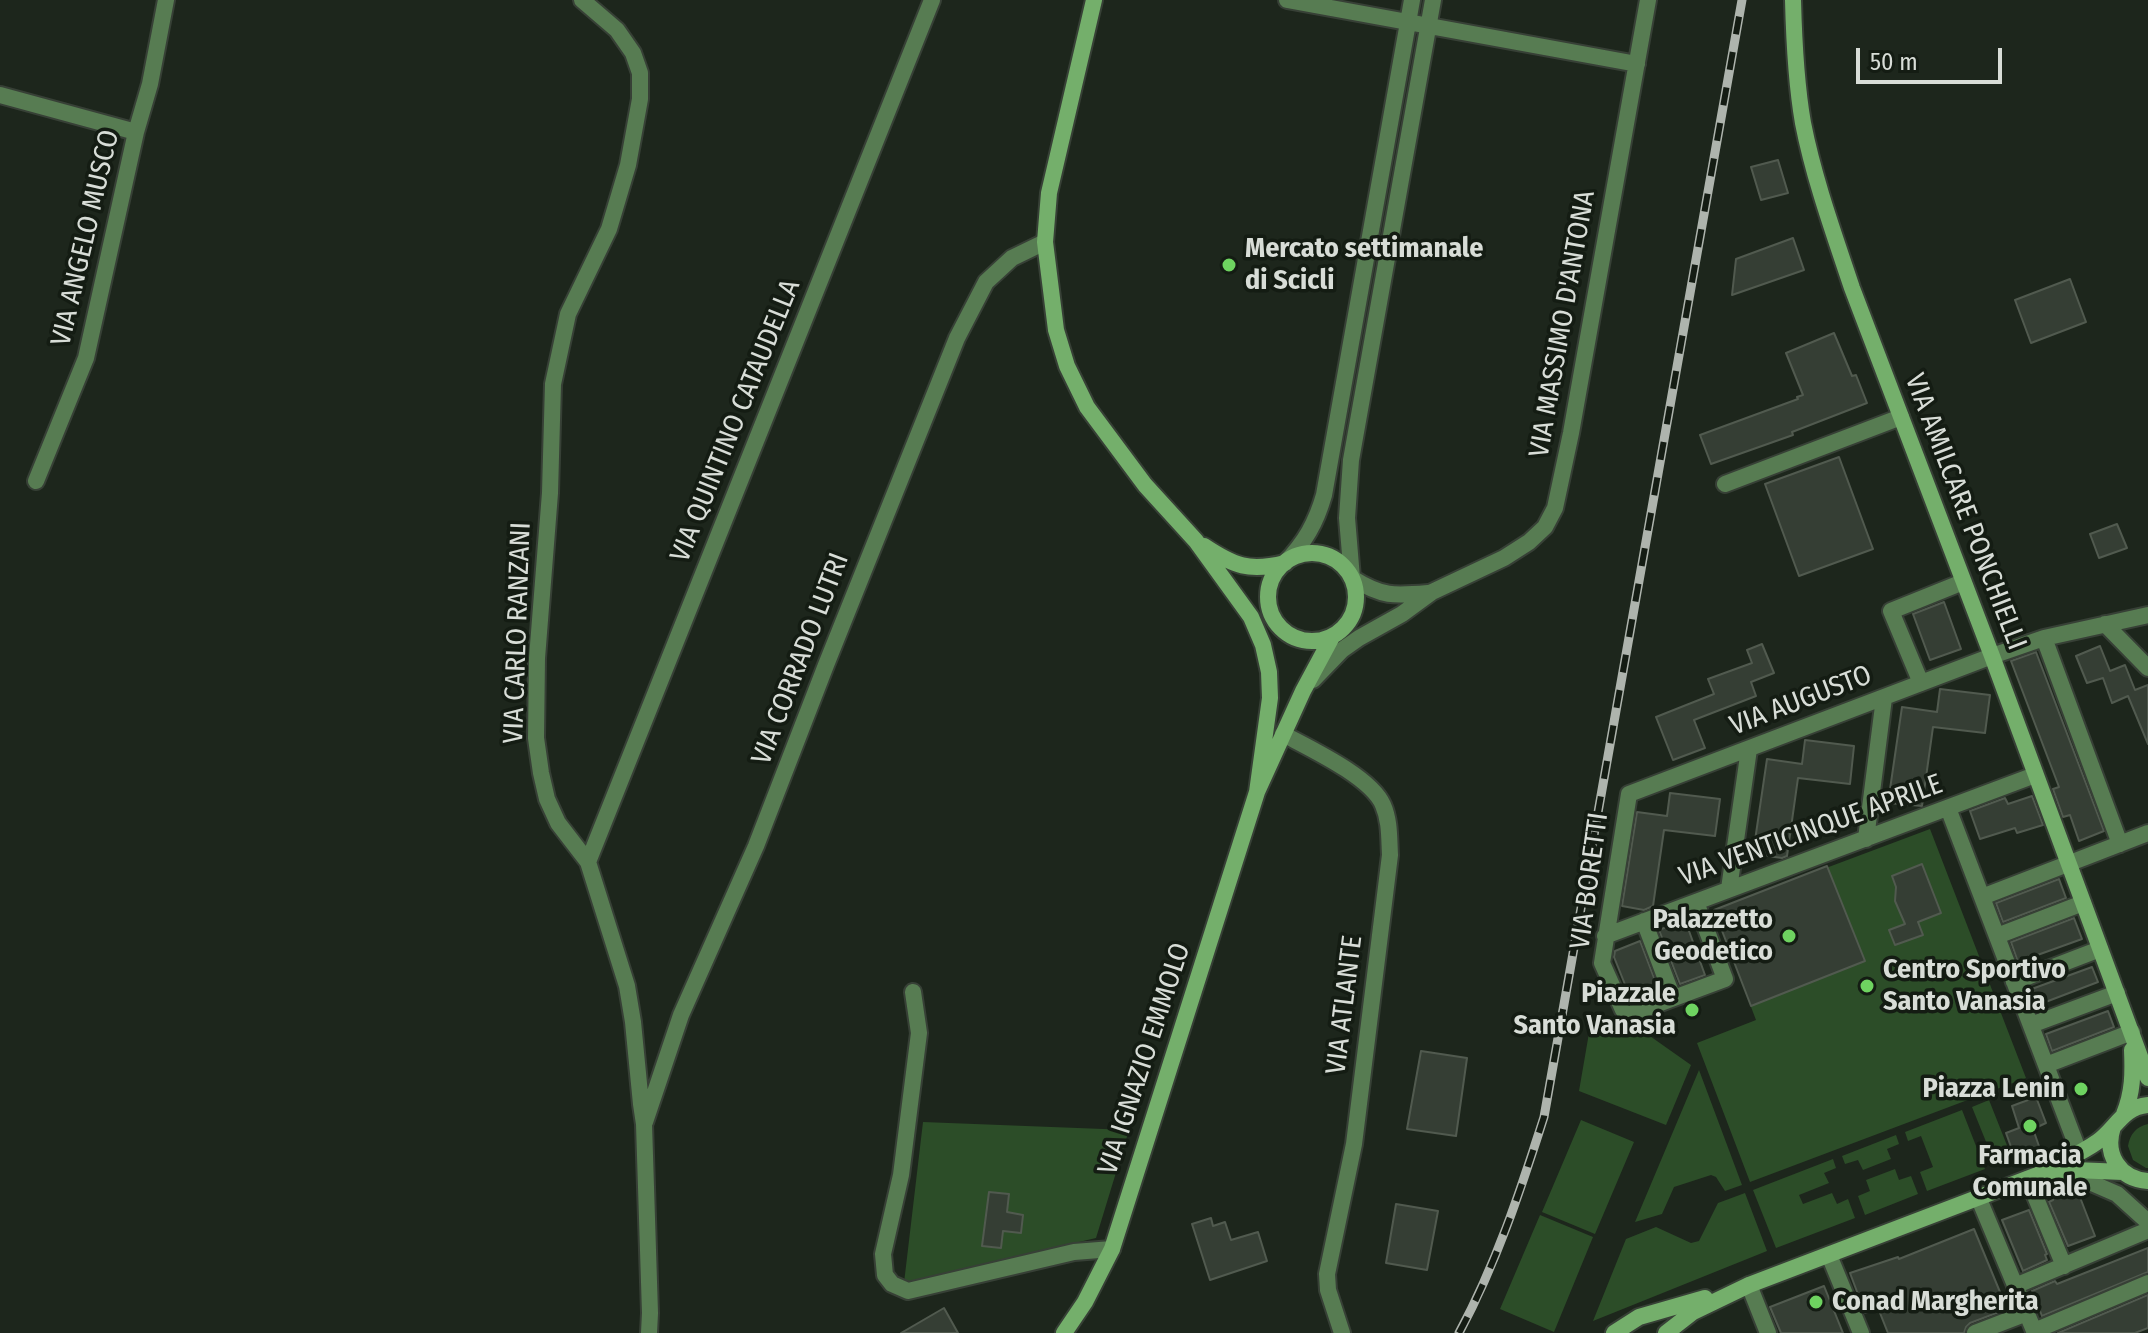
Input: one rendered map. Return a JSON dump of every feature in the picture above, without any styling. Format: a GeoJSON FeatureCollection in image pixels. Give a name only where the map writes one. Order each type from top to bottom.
{"type":"FeatureCollection","features":[{"type":"Feature","properties":{"kind":"street","name":"VIA ANGELO MUSCO"},"geometry":{"type":"LineString","coordinates":[[36,481],[86,358],[136,132],[150,84],[166,0]]}},
{"type":"Feature","properties":{"kind":"street","name":"VIA CARLO RANZANI"},"geometry":{"type":"LineString","coordinates":[[582,0],[617,30],[633,53],[640,73],[640,99],[628,165],[609,229],[568,314],[553,384],[550,493],[537,658],[536,738],[547,799],[558,823],[588,862],[627,986],[644,1124],[649,1333]]}},
{"type":"Feature","properties":{"kind":"street","name":"VIA QUINTINO CATAUDELLA"},"geometry":{"type":"LineString","coordinates":[[588,862],[932,0]]}},
{"type":"Feature","properties":{"kind":"street"},"geometry":{"type":"LineString","coordinates":[[1094,0],[1049,193],[1045,242],[1056,330],[1067,366],[1087,407],[1145,485],[1196,541],[1251,617],[1263,645],[1269,672]]}},
{"type":"Feature","properties":{"kind":"street"},"geometry":{"type":"LineString","coordinates":[[1287,0],[1637,64]]}},
{"type":"Feature","properties":{"kind":"street"},"geometry":{"type":"LineString","coordinates":[[1257,792],[1270,698],[1268,593],[1273,576],[1311,531],[1324,495],[1412,0]]}},
{"type":"Feature","properties":{"kind":"street"},"geometry":{"type":"LineString","coordinates":[[1257,792],[1303,691],[1332,637],[1346,626],[1354,611],[1356,594],[1347,518],[1351,460],[1433,0]]}},
{"type":"Feature","properties":{"kind":"street","name":"VIA MASSIMO D'ANTONA"},"geometry":{"type":"LineString","coordinates":[[1432,592],[1504,558],[1529,542],[1545,527],[1555,508],[1648,0]]}},
{"type":"Feature","properties":{"kind":"street","name":"VIA AMILCARE PONCHIELLI"},"geometry":{"type":"LineString","coordinates":[[1793,0],[1803,123],[1852,288],[2148,1078]]}},
{"type":"Feature","properties":{"kind":"street"},"geometry":{"type":"LineString","coordinates":[[0,95],[136,132]]}},
{"type":"Feature","properties":{"kind":"street","name":"VIA CORRADO LUTRI"},"geometry":{"type":"LineString","coordinates":[[644,1124],[681,1015],[756,846],[957,338],[986,282],[1012,258],[1045,242]]}},
{"type":"Feature","properties":{"kind":"street"},"geometry":{"type":"LineString","coordinates":[[1725,484],[1901,417]]}},
{"type":"Feature","properties":{"kind":"street"},"geometry":{"type":"LineString","coordinates":[[1196,541],[1226,561],[1246,568],[1266,568],[1285,563],[1296,556],[1322,554],[1334,559],[1352,578],[1387,595],[1432,592]]}},
{"type":"Feature","properties":{"kind":"street"},"geometry":{"type":"LineString","coordinates":[[1921,683],[1891,611],[1963,582]]}},
{"type":"Feature","properties":{"kind":"street"},"geometry":{"type":"LineString","coordinates":[[1303,691],[1342,650],[1432,592]]}},
{"type":"Feature","properties":{"kind":"street"},"geometry":{"type":"LineString","coordinates":[[1270,611],[1278,625],[1291,636]]}},
{"type":"Feature","properties":{"kind":"street","name":"VIA AUGUSTO"},"geometry":{"type":"LineString","coordinates":[[1629,794],[2044,638],[2148,615]]}},
{"type":"Feature","properties":{"kind":"street"},"geometry":{"type":"LineString","coordinates":[[1251,617],[1269,630],[1304,641],[1369,633]]}},
{"type":"Feature","properties":{"kind":"street"},"geometry":{"type":"LineString","coordinates":[[2105,624],[2148,668]]}},
{"type":"Feature","properties":{"kind":"street"},"geometry":{"type":"LineString","coordinates":[[2044,638],[2120,844]]}},
{"type":"Feature","properties":{"kind":"street"},"geometry":{"type":"LineString","coordinates":[[1866,839],[1884,698]]}},
{"type":"Feature","properties":{"kind":"street","name":"VIA ATLANTE"},"geometry":{"type":"LineString","coordinates":[[1283,734],[1340,765],[1375,790],[1388,823],[1390,855],[1354,1144],[1327,1274],[1328,1290],[1342,1333]]}},
{"type":"Feature","properties":{"kind":"street"},"geometry":{"type":"LineString","coordinates":[[1729,889],[1749,749]]}},
{"type":"Feature","properties":{"kind":"street","name":"VIA VENTICINQUE APRILE"},"geometry":{"type":"LineString","coordinates":[[1605,936],[2035,775]]}},
{"type":"Feature","properties":{"kind":"street","name":"VIA IGNAZIO EMMOLO"},"geometry":{"type":"LineString","coordinates":[[1064,1333],[1085,1302],[1112,1249],[1257,792]]}},
{"type":"Feature","properties":{"kind":"street","name":"VIA BORETTI"},"geometry":{"type":"LineString","coordinates":[[1629,794],[1602,963],[1623,1010],[1631,1014],[1672,994]]}},
{"type":"Feature","properties":{"kind":"street"},"geometry":{"type":"LineString","coordinates":[[1948,808],[2079,1152]]}},
{"type":"Feature","properties":{"kind":"street"},"geometry":{"type":"LineString","coordinates":[[1982,897],[2148,833]]}},
{"type":"Feature","properties":{"kind":"street"},"geometry":{"type":"LineString","coordinates":[[1644,921],[1672,994],[1725,979],[1696,902]]}},
{"type":"Feature","properties":{"kind":"street"},"geometry":{"type":"LineString","coordinates":[[1997,936],[2083,903]]}},
{"type":"Feature","properties":{"kind":"street"},"geometry":{"type":"LineString","coordinates":[[2014,982],[2100,949]]}},
{"type":"Feature","properties":{"kind":"street"},"geometry":{"type":"LineString","coordinates":[[913,992],[919,1033],[901,1175],[883,1254],[885,1275],[892,1284],[908,1291],[1074,1252],[1112,1249]]}},
{"type":"Feature","properties":{"kind":"street"},"geometry":{"type":"LineString","coordinates":[[2031,1025],[2117,993]]}},
{"type":"Feature","properties":{"kind":"street"},"geometry":{"type":"LineString","coordinates":[[2044,1060],[2132,1032],[2133,1081],[2130,1100],[2110,1146],[2116,1165],[2148,1191]]}},
{"type":"Feature","properties":{"kind":"street"},"geometry":{"type":"LineString","coordinates":[[1627,1327],[1749,1285],[2034,1176],[2097,1143],[2133,1108],[2148,1105]]}},
{"type":"Feature","properties":{"kind":"street"},"geometry":{"type":"LineString","coordinates":[[2034,1176],[2075,1170],[2134,1177]]}},
{"type":"Feature","properties":{"kind":"street"},"geometry":{"type":"LineString","coordinates":[[2075,1170],[2094,1184],[2117,1194],[2148,1222]]}},
{"type":"Feature","properties":{"kind":"street"},"geometry":{"type":"LineString","coordinates":[[2034,1176],[2064,1266]]}},
{"type":"Feature","properties":{"kind":"street"},"geometry":{"type":"LineString","coordinates":[[1979,1199],[2034,1332],[2148,1283]]}},
{"type":"Feature","properties":{"kind":"street"},"geometry":{"type":"LineString","coordinates":[[2015,1286],[2148,1230]]}},
{"type":"Feature","properties":{"kind":"street"},"geometry":{"type":"LineString","coordinates":[[1829,1255],[1861,1333]]}},
{"type":"Feature","properties":{"kind":"street"},"geometry":{"type":"LineString","coordinates":[[1627,1327],[1657,1321],[1665,1333],[1693,1312],[1749,1285]]}},
{"type":"Feature","properties":{"kind":"street"},"geometry":{"type":"LineString","coordinates":[[1749,1285],[1768,1333]]}},
{"type":"Feature","properties":{"kind":"street"},"geometry":{"type":"LineString","coordinates":[[1976,1333],[2027,1313]]}},
{"type":"Feature","properties":{"kind":"green space","name":"Centro Sportivo Santo Vanasia"},"geometry":{"type":"Polygon","coordinates":[[[1930,829],[2026,1078],[1750,1182],[1697,1043],[1756,1020],[1714,910],[1930,829]]]}},
{"type":"Feature","properties":{"kind":"green space"},"geometry":{"type":"Polygon","coordinates":[[[1630,1022],[1691,1065],[1666,1125],[1579,1091],[1589,1033],[1599,1035],[1630,1022]]]}},
{"type":"Feature","properties":{"kind":"green space"},"geometry":{"type":"Polygon","coordinates":[[[1699,1070],[1742,1185],[1725,1191],[1716,1177],[1711,1175],[1674,1187],[1662,1214],[1635,1222],[1699,1070]]]}},
{"type":"Feature","properties":{"kind":"green space"},"geometry":{"type":"Polygon","coordinates":[[[1989,1100],[2012,1158],[1995,1164],[1972,1107],[1989,1100]]]}},
{"type":"Feature","properties":{"kind":"green space"},"geometry":{"type":"Polygon","coordinates":[[[1962,1110],[1985,1169],[1927,1191],[1920,1172],[1933,1167],[1921,1136],[1908,1141],[1905,1132],[1962,1110]]]}},
{"type":"Feature","properties":{"kind":"green space"},"geometry":{"type":"Polygon","coordinates":[[[1581,1120],[1634,1142],[1595,1234],[1542,1212],[1581,1120]]]}},
{"type":"Feature","properties":{"kind":"green space"},"geometry":{"type":"Polygon","coordinates":[[[923,1122],[1129,1130],[1096,1238],[904,1283],[923,1122]]]}},
{"type":"Feature","properties":{"kind":"green space"},"geometry":{"type":"Polygon","coordinates":[[[2148,1124],[2146,1168],[2133,1160],[2128,1146],[2134,1132],[2148,1124]]]}},
{"type":"Feature","properties":{"kind":"green space"},"geometry":{"type":"Polygon","coordinates":[[[1896,1135],[1899,1144],[1887,1149],[1891,1159],[1863,1170],[1858,1160],[1845,1164],[1842,1156],[1896,1135]]]}},
{"type":"Feature","properties":{"kind":"green space"},"geometry":{"type":"Polygon","coordinates":[[[1833,1159],[1836,1168],[1824,1173],[1829,1183],[1799,1195],[1803,1204],[1832,1193],[1837,1204],[1848,1199],[1855,1218],[1776,1248],[1753,1190],[1833,1159]]]}},
{"type":"Feature","properties":{"kind":"green space"},"geometry":{"type":"Polygon","coordinates":[[[1895,1169],[1899,1180],[1911,1176],[1918,1194],[1865,1215],[1858,1196],[1870,1191],[1866,1180],[1895,1169]]]}},
{"type":"Feature","properties":{"kind":"green space"},"geometry":{"type":"Polygon","coordinates":[[[1745,1193],[1767,1251],[1593,1321],[1626,1239],[1656,1227],[1691,1243],[1699,1241],[1718,1203],[1745,1193]]]}},
{"type":"Feature","properties":{"kind":"green space"},"geometry":{"type":"Polygon","coordinates":[[[1540,1215],[1593,1237],[1554,1332],[1500,1309],[1540,1215]]]}},
{"type":"Feature","properties":{"kind":"building"},"geometry":{"type":"Polygon","coordinates":[[[1778,160],[1788,193],[1761,200],[1751,167],[1778,160]]]}},
{"type":"Feature","properties":{"kind":"building"},"geometry":{"type":"Polygon","coordinates":[[[1793,238],[1804,270],[1732,295],[1736,259],[1793,238]]]}},
{"type":"Feature","properties":{"kind":"building"},"geometry":{"type":"Polygon","coordinates":[[[2070,279],[2086,322],[2031,343],[2015,300],[2070,279]]]}},
{"type":"Feature","properties":{"kind":"building"},"geometry":{"type":"Polygon","coordinates":[[[1834,333],[1867,403],[1792,432],[1793,435],[1711,464],[1700,435],[1798,399],[1803,395],[1786,353],[1834,333]]]}},
{"type":"Feature","properties":{"kind":"building"},"geometry":{"type":"Polygon","coordinates":[[[1839,457],[1873,549],[1799,576],[1765,484],[1839,457]]]}},
{"type":"Feature","properties":{"kind":"building"},"geometry":{"type":"Polygon","coordinates":[[[2117,524],[2127,548],[2099,558],[2090,534],[2117,524]]]}},
{"type":"Feature","properties":{"kind":"building"},"geometry":{"type":"Polygon","coordinates":[[[1944,602],[1961,649],[1930,660],[1913,614],[1944,602]]]}},
{"type":"Feature","properties":{"kind":"building"},"geometry":{"type":"Polygon","coordinates":[[[1762,644],[1774,673],[1751,682],[1756,696],[1694,720],[1705,748],[1673,760],[1656,717],[1714,694],[1708,679],[1752,663],[1747,650],[1762,644]]]}},
{"type":"Feature","properties":{"kind":"building"},"geometry":{"type":"Polygon","coordinates":[[[2100,646],[2110,671],[2125,665],[2135,690],[2148,685],[2148,744],[2128,696],[2112,703],[2103,678],[2087,683],[2076,656],[2100,646]]]}},
{"type":"Feature","properties":{"kind":"building"},"geometry":{"type":"Polygon","coordinates":[[[2036,652],[2104,831],[2079,841],[2070,815],[2063,817],[2053,789],[2059,787],[2011,661],[2036,652]]]}},
{"type":"Feature","properties":{"kind":"building"},"geometry":{"type":"Polygon","coordinates":[[[1940,689],[1990,695],[1985,733],[1933,727],[1922,806],[1888,803],[1902,707],[1937,712],[1940,689]]]}},
{"type":"Feature","properties":{"kind":"building"},"geometry":{"type":"Polygon","coordinates":[[[1805,740],[1854,746],[1850,784],[1798,778],[1787,856],[1753,854],[1767,759],[1802,764],[1805,740]]]}},
{"type":"Feature","properties":{"kind":"building"},"geometry":{"type":"Polygon","coordinates":[[[1670,793],[1720,799],[1715,836],[1664,830],[1653,906],[1644,910],[1622,906],[1637,812],[1667,816],[1670,793]]]}},
{"type":"Feature","properties":{"kind":"building"},"geometry":{"type":"Polygon","coordinates":[[[2032,796],[2043,825],[2017,833],[2015,828],[1980,839],[1970,811],[2005,798],[2008,804],[2032,796]]]}},
{"type":"Feature","properties":{"kind":"building"},"geometry":{"type":"Polygon","coordinates":[[[1922,864],[1941,913],[1918,922],[1923,935],[1895,945],[1889,930],[1905,924],[1895,901],[1896,887],[1892,876],[1922,864]]]}},
{"type":"Feature","properties":{"kind":"building","name":"Palazzetto Geodetico"},"geometry":{"type":"Polygon","coordinates":[[[1827,866],[1865,961],[1751,1006],[1714,910],[1827,866]]]}},
{"type":"Feature","properties":{"kind":"building"},"geometry":{"type":"Polygon","coordinates":[[[2059,879],[2066,898],[2003,922],[1996,903],[2059,879]]]}},
{"type":"Feature","properties":{"kind":"building"},"geometry":{"type":"Polygon","coordinates":[[[2074,918],[2082,939],[2018,962],[2011,942],[2074,918]]]}},
{"type":"Feature","properties":{"kind":"building"},"geometry":{"type":"Polygon","coordinates":[[[1685,920],[1705,975],[1680,984],[1659,930],[1685,920]]]}},
{"type":"Feature","properties":{"kind":"building"},"geometry":{"type":"Polygon","coordinates":[[[1640,941],[1659,991],[1632,1002],[1614,957],[1615,951],[1640,941]]]}},
{"type":"Feature","properties":{"kind":"building"},"geometry":{"type":"Polygon","coordinates":[[[2092,967],[2098,982],[2035,1006],[2029,990],[2092,967]]]}},
{"type":"Feature","properties":{"kind":"building"},"geometry":{"type":"Polygon","coordinates":[[[2108,1011],[2114,1027],[2052,1051],[2046,1034],[2108,1011]]]}},
{"type":"Feature","properties":{"kind":"building"},"geometry":{"type":"Polygon","coordinates":[[[1421,1051],[1467,1058],[1456,1136],[1407,1129],[1421,1051]]]}},
{"type":"Feature","properties":{"kind":"building","name":"Farmacia Comunale"},"geometry":{"type":"Polygon","coordinates":[[[2036,1097],[2046,1123],[2033,1129],[2040,1149],[2015,1158],[2006,1133],[2019,1128],[2012,1106],[2036,1097]]]}},
{"type":"Feature","properties":{"kind":"building"},"geometry":{"type":"Polygon","coordinates":[[[2076,1187],[2095,1236],[2068,1246],[2049,1202],[2053,1200],[2051,1196],[2076,1187]]]}},
{"type":"Feature","properties":{"kind":"building"},"geometry":{"type":"Polygon","coordinates":[[[989,1192],[1009,1194],[1007,1212],[1023,1215],[1021,1233],[1003,1231],[1001,1248],[982,1246],[989,1192]]]}},
{"type":"Feature","properties":{"kind":"building"},"geometry":{"type":"Polygon","coordinates":[[[1396,1204],[1438,1211],[1427,1270],[1386,1263],[1396,1204]]]}},
{"type":"Feature","properties":{"kind":"building"},"geometry":{"type":"Polygon","coordinates":[[[2029,1210],[2047,1260],[2023,1271],[2002,1220],[2029,1210]]]}},
{"type":"Feature","properties":{"kind":"building"},"geometry":{"type":"Polygon","coordinates":[[[1211,1218],[1213,1226],[1225,1222],[1231,1240],[1258,1232],[1267,1261],[1210,1280],[1192,1224],[1211,1218]]]}},
{"type":"Feature","properties":{"kind":"building"},"geometry":{"type":"Polygon","coordinates":[[[1974,1229],[2007,1309],[1970,1323],[1964,1333],[1888,1333],[1878,1308],[1865,1313],[1850,1273],[1899,1259],[1974,1229]]]}},
{"type":"Feature","properties":{"kind":"building"},"geometry":{"type":"Polygon","coordinates":[[[2148,1248],[2148,1272],[2042,1316],[2032,1291],[2148,1248]]]}},
{"type":"Feature","properties":{"kind":"building"},"geometry":{"type":"Polygon","coordinates":[[[1824,1286],[1843,1333],[1781,1333],[1770,1307],[1824,1286]]]}},
{"type":"Feature","properties":{"kind":"building"},"geometry":{"type":"Polygon","coordinates":[[[2148,1295],[2148,1328],[2135,1333],[2058,1333],[2148,1295]]]}},
{"type":"Feature","properties":{"kind":"building"},"geometry":{"type":"Polygon","coordinates":[[[944,1308],[958,1333],[901,1333],[944,1308]]]}},
{"type":"Feature","properties":{"kind":"railway"},"geometry":{"type":"LineString","coordinates":[[1459,1333],[1496,1254],[1544,1117],[1742,0]]}},
{"type":"Feature","properties":{"kind":"place","name":"Mercato settimanale di Scicli"},"geometry":{"type":"Point","coordinates":[1229,265]}},
{"type":"Feature","properties":{"kind":"place","name":"Palazzetto Geodetico"},"geometry":{"type":"Point","coordinates":[1789,936]}},
{"type":"Feature","properties":{"kind":"place","name":"Centro Sportivo Santo Vanasia"},"geometry":{"type":"Point","coordinates":[1867,986]}},
{"type":"Feature","properties":{"kind":"place","name":"Piazzale Santo Vanasia"},"geometry":{"type":"Point","coordinates":[1692,1010]}},
{"type":"Feature","properties":{"kind":"place","name":"Piazza Lenin"},"geometry":{"type":"Point","coordinates":[2081,1089]}},
{"type":"Feature","properties":{"kind":"place","name":"Farmacia Comunale"},"geometry":{"type":"Point","coordinates":[2030,1126]}},
{"type":"Feature","properties":{"kind":"place","name":"Conad Margherita"},"geometry":{"type":"Point","coordinates":[1816,1302]}}]}
